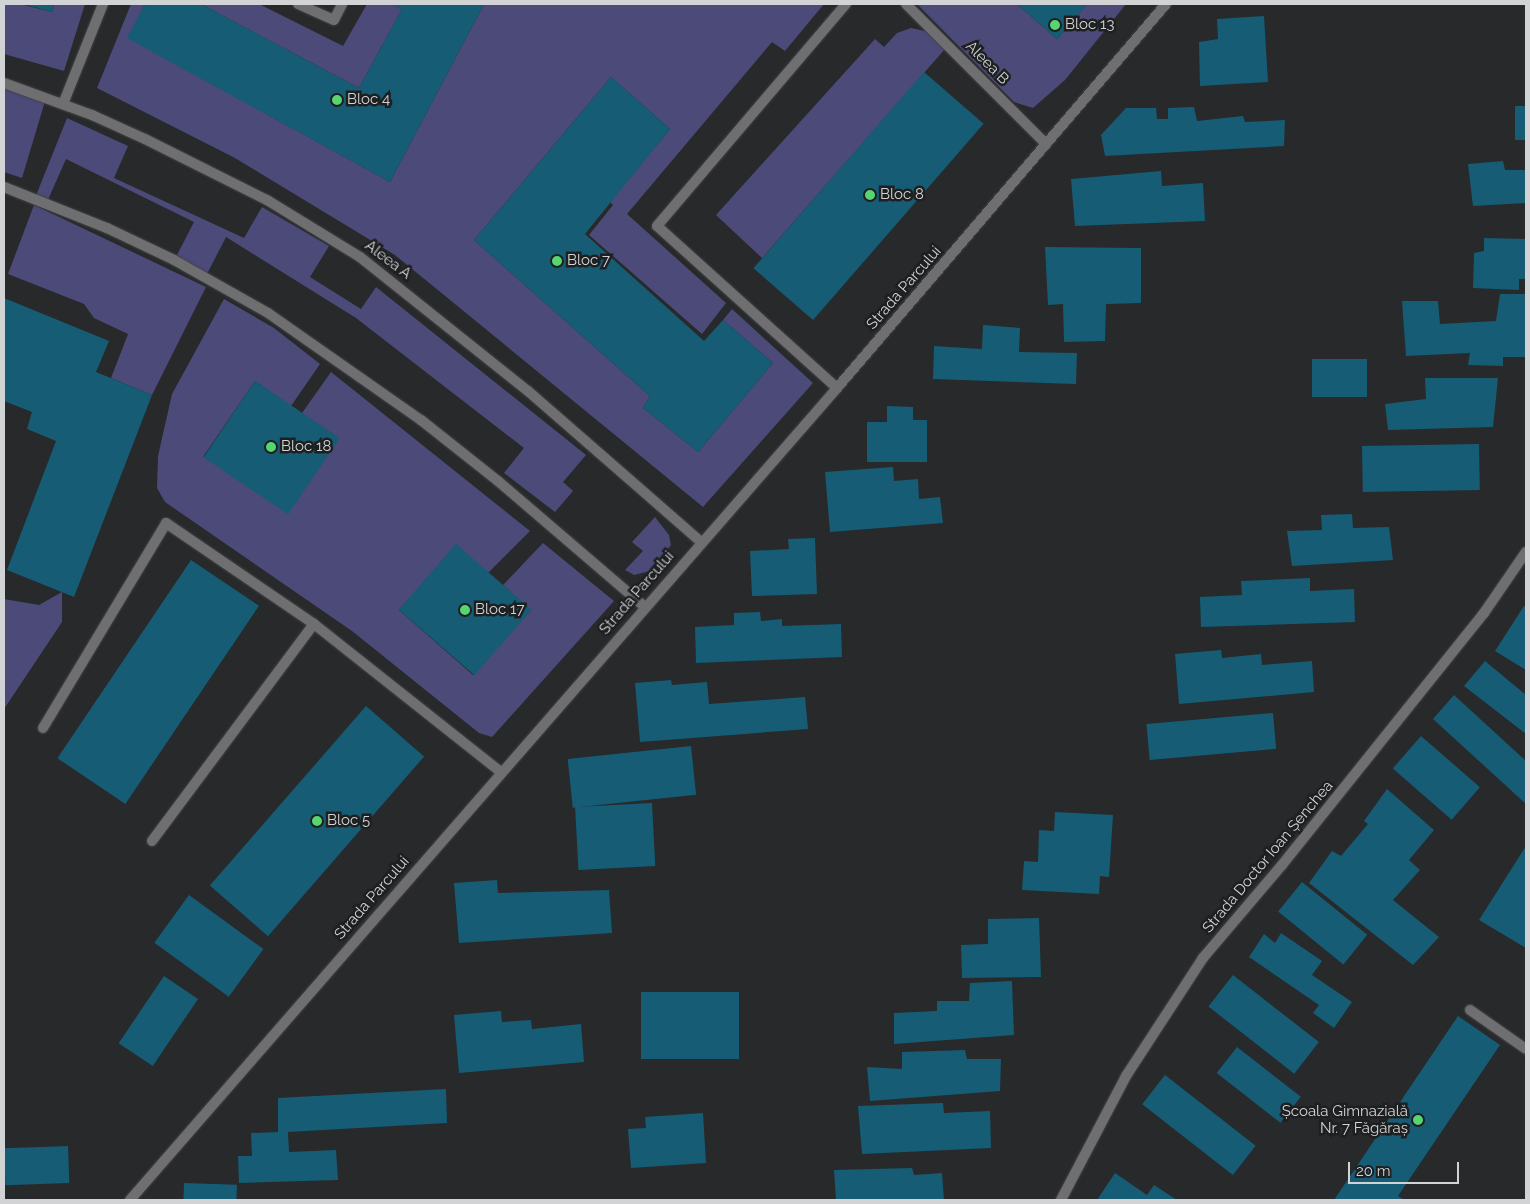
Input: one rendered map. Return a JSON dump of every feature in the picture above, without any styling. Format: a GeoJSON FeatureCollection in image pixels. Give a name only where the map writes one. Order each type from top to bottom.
{"type":"FeatureCollection","features":[{"type":"Feature","properties":{"kind":"street"},"geometry":{"type":"LineString","coordinates":[[63,104],[103,4]]}},
{"type":"Feature","properties":{"kind":"street"},"geometry":{"type":"LineString","coordinates":[[298,4],[334,20],[342,4]]}},
{"type":"Feature","properties":{"kind":"street"},"geometry":{"type":"LineString","coordinates":[[837,388],[657,226],[846,4]]}},
{"type":"Feature","properties":{"kind":"street","name":"Aleea B"},"geometry":{"type":"LineString","coordinates":[[906,4],[1046,144]]}},
{"type":"Feature","properties":{"kind":"street","name":"Strada Parcului"},"geometry":{"type":"LineString","coordinates":[[130,1200],[837,388],[1166,4]]}},
{"type":"Feature","properties":{"kind":"street","name":"Aleea A"},"geometry":{"type":"LineString","coordinates":[[4,83],[63,104],[234,183],[297,217],[360,257],[528,391],[701,542]]}},
{"type":"Feature","properties":{"kind":"street"},"geometry":{"type":"LineString","coordinates":[[4,187],[107,228],[174,260],[268,313],[429,426],[498,481],[645,607]]}},
{"type":"Feature","properties":{"kind":"street"},"geometry":{"type":"LineString","coordinates":[[43,728],[166,523],[314,624],[501,772]]}},
{"type":"Feature","properties":{"kind":"street","name":"Strada Doctor Ioan Șenchea"},"geometry":{"type":"LineString","coordinates":[[1061,1200],[1126,1076],[1203,958],[1350,782],[1484,613],[1526,552]]}},
{"type":"Feature","properties":{"kind":"street"},"geometry":{"type":"LineString","coordinates":[[152,841],[314,624]]}},
{"type":"Feature","properties":{"kind":"street"},"geometry":{"type":"LineString","coordinates":[[1470,1010],[1526,1049]]}},
{"type":"Feature","properties":{"kind":"shaded area"},"geometry":{"type":"Polygon","coordinates":[[[4,4],[20,4],[52,12],[54,4],[85,4],[64,71],[4,54],[4,4]]]}},
{"type":"Feature","properties":{"kind":"shaded area"},"geometry":{"type":"Polygon","coordinates":[[[131,4],[145,4],[128,38],[390,182],[484,4],[824,4],[785,51],[772,42],[627,214],[726,303],[702,334],[589,235],[613,205],[610,202],[670,129],[611,77],[474,240],[650,396],[643,408],[698,452],[773,363],[723,320],[732,309],[813,383],[703,507],[395,255],[235,158],[97,88],[131,4]]]}},
{"type":"Feature","properties":{"kind":"shaded area"},"geometry":{"type":"Polygon","coordinates":[[[201,4],[259,4],[343,46],[367,4],[391,4],[402,9],[359,88],[201,4]]]}},
{"type":"Feature","properties":{"kind":"shaded area"},"geometry":{"type":"Polygon","coordinates":[[[917,4],[1017,4],[1057,39],[1087,4],[1126,4],[1065,80],[1033,108],[1014,102],[917,4]]]}},
{"type":"Feature","properties":{"kind":"shaded area"},"geometry":{"type":"Polygon","coordinates":[[[911,28],[925,31],[945,49],[762,258],[716,215],[875,39],[884,47],[897,33],[911,28]]]}},
{"type":"Feature","properties":{"kind":"shaded area"},"geometry":{"type":"Polygon","coordinates":[[[4,84],[46,98],[22,178],[4,172],[4,84]]]}},
{"type":"Feature","properties":{"kind":"shaded area"},"geometry":{"type":"Polygon","coordinates":[[[67,118],[128,146],[114,178],[244,238],[262,207],[329,246],[310,277],[361,309],[376,287],[586,455],[563,482],[573,491],[555,512],[504,473],[524,448],[356,318],[226,237],[207,274],[176,257],[194,222],[66,159],[47,202],[35,198],[67,118]]]}},
{"type":"Feature","properties":{"kind":"shaded area"},"geometry":{"type":"Polygon","coordinates":[[[34,205],[206,287],[152,395],[111,378],[128,334],[94,318],[84,304],[8,274],[34,205]]]}},
{"type":"Feature","properties":{"kind":"shaded area"},"geometry":{"type":"Polygon","coordinates":[[[224,299],[274,328],[320,364],[291,406],[255,381],[203,457],[302,413],[331,372],[530,531],[488,573],[456,545],[399,610],[473,675],[531,610],[503,585],[543,543],[614,601],[492,737],[479,733],[352,631],[165,502],[157,488],[158,456],[172,394],[224,299]]]}},
{"type":"Feature","properties":{"kind":"shaded area"},"geometry":{"type":"Polygon","coordinates":[[[655,517],[669,535],[671,545],[650,571],[634,575],[625,570],[643,551],[632,542],[655,517]]]}},
{"type":"Feature","properties":{"kind":"shaded area"},"geometry":{"type":"Polygon","coordinates":[[[62,592],[62,622],[4,709],[4,599],[39,605],[62,592]]]}},
{"type":"Feature","properties":{"kind":"building"},"geometry":{"type":"Polygon","coordinates":[[[23,4],[54,4],[52,12],[23,4]]]}},
{"type":"Feature","properties":{"kind":"building","name":"Bloc 4"},"geometry":{"type":"Polygon","coordinates":[[[145,4],[201,4],[359,88],[402,9],[389,4],[484,4],[390,182],[127,38],[145,4]]]}},
{"type":"Feature","properties":{"kind":"building","name":"Bloc 13"},"geometry":{"type":"Polygon","coordinates":[[[1017,4],[1087,4],[1057,39],[1017,4]]]}},
{"type":"Feature","properties":{"kind":"building"},"geometry":{"type":"Polygon","coordinates":[[[1264,16],[1268,82],[1200,86],[1199,42],[1218,39],[1217,19],[1264,16]]]}},
{"type":"Feature","properties":{"kind":"building","name":"Bloc 8"},"geometry":{"type":"Polygon","coordinates":[[[924,72],[984,124],[813,320],[753,268],[924,72]]]}},
{"type":"Feature","properties":{"kind":"building","name":"Bloc 7"},"geometry":{"type":"Polygon","coordinates":[[[611,77],[670,129],[585,234],[704,341],[723,320],[773,363],[698,452],[643,408],[650,396],[474,240],[611,77]]]}},
{"type":"Feature","properties":{"kind":"building"},"geometry":{"type":"Polygon","coordinates":[[[1515,106],[1526,106],[1526,140],[1515,140],[1515,106]]]}},
{"type":"Feature","properties":{"kind":"building"},"geometry":{"type":"Polygon","coordinates":[[[1194,107],[1197,121],[1243,116],[1245,122],[1285,120],[1284,146],[1105,156],[1101,135],[1126,108],[1156,108],[1157,119],[1168,119],[1168,108],[1194,107]]]}},
{"type":"Feature","properties":{"kind":"building"},"geometry":{"type":"Polygon","coordinates":[[[1503,161],[1505,170],[1526,170],[1526,203],[1473,206],[1468,164],[1503,161]]]}},
{"type":"Feature","properties":{"kind":"building"},"geometry":{"type":"Polygon","coordinates":[[[1161,171],[1162,186],[1203,183],[1205,221],[1075,226],[1071,179],[1161,171]]]}},
{"type":"Feature","properties":{"kind":"building"},"geometry":{"type":"Polygon","coordinates":[[[1484,238],[1526,239],[1526,279],[1519,279],[1519,290],[1473,288],[1474,253],[1484,251],[1484,238]]]}},
{"type":"Feature","properties":{"kind":"building"},"geometry":{"type":"Polygon","coordinates":[[[1045,247],[1141,248],[1141,303],[1106,304],[1105,341],[1064,342],[1063,304],[1048,305],[1045,247]]]}},
{"type":"Feature","properties":{"kind":"building"},"geometry":{"type":"Polygon","coordinates":[[[1500,294],[1526,294],[1526,357],[1503,357],[1503,366],[1468,365],[1470,353],[1406,356],[1402,301],[1438,301],[1440,324],[1496,321],[1500,294]]]}},
{"type":"Feature","properties":{"kind":"building"},"geometry":{"type":"Polygon","coordinates":[[[4,298],[109,341],[96,372],[152,395],[74,597],[7,570],[56,441],[27,429],[32,412],[4,401],[4,298]]]}},
{"type":"Feature","properties":{"kind":"building"},"geometry":{"type":"Polygon","coordinates":[[[983,325],[1020,328],[1019,352],[1077,353],[1076,384],[933,379],[934,346],[982,349],[983,325]]]}},
{"type":"Feature","properties":{"kind":"building"},"geometry":{"type":"Polygon","coordinates":[[[1312,359],[1367,359],[1367,397],[1312,397],[1312,359]]]}},
{"type":"Feature","properties":{"kind":"building"},"geometry":{"type":"Polygon","coordinates":[[[1425,378],[1498,378],[1493,427],[1388,430],[1385,404],[1426,399],[1425,378]]]}},
{"type":"Feature","properties":{"kind":"building","name":"Bloc 18"},"geometry":{"type":"Polygon","coordinates":[[[255,381],[340,438],[288,514],[204,457],[255,381]]]}},
{"type":"Feature","properties":{"kind":"building"},"geometry":{"type":"Polygon","coordinates":[[[887,406],[913,407],[913,420],[927,420],[927,462],[867,462],[867,422],[887,422],[887,406]]]}},
{"type":"Feature","properties":{"kind":"building"},"geometry":{"type":"Polygon","coordinates":[[[1479,444],[1480,490],[1363,492],[1362,446],[1479,444]]]}},
{"type":"Feature","properties":{"kind":"building"},"geometry":{"type":"Polygon","coordinates":[[[893,467],[894,481],[918,479],[919,499],[940,497],[943,523],[830,532],[825,472],[893,467]]]}},
{"type":"Feature","properties":{"kind":"building"},"geometry":{"type":"Polygon","coordinates":[[[1352,514],[1353,528],[1389,527],[1393,560],[1292,566],[1287,531],[1322,530],[1321,515],[1352,514]]]}},
{"type":"Feature","properties":{"kind":"building"},"geometry":{"type":"Polygon","coordinates":[[[815,538],[817,594],[752,596],[750,551],[789,549],[788,539],[815,538]]]}},
{"type":"Feature","properties":{"kind":"building","name":"Bloc 17"},"geometry":{"type":"Polygon","coordinates":[[[456,544],[531,610],[474,675],[399,610],[456,544]]]}},
{"type":"Feature","properties":{"kind":"building"},"geometry":{"type":"Polygon","coordinates":[[[191,560],[259,606],[125,804],[57,758],[191,560]]]}},
{"type":"Feature","properties":{"kind":"building"},"geometry":{"type":"Polygon","coordinates":[[[1310,578],[1310,591],[1354,589],[1355,622],[1201,627],[1200,597],[1242,595],[1241,581],[1310,578]]]}},
{"type":"Feature","properties":{"kind":"building"},"geometry":{"type":"Polygon","coordinates":[[[1524,606],[1526,607],[1526,670],[1495,651],[1524,606]]]}},
{"type":"Feature","properties":{"kind":"building"},"geometry":{"type":"Polygon","coordinates":[[[760,612],[761,621],[782,619],[782,626],[841,624],[842,657],[696,663],[695,627],[734,625],[734,613],[760,612]]]}},
{"type":"Feature","properties":{"kind":"building"},"geometry":{"type":"Polygon","coordinates":[[[1221,650],[1222,658],[1261,654],[1262,665],[1312,661],[1314,692],[1179,704],[1175,654],[1221,650]]]}},
{"type":"Feature","properties":{"kind":"building"},"geometry":{"type":"Polygon","coordinates":[[[1485,661],[1526,695],[1526,734],[1464,686],[1485,661]]]}},
{"type":"Feature","properties":{"kind":"building"},"geometry":{"type":"Polygon","coordinates":[[[671,680],[672,685],[707,682],[709,704],[805,697],[808,729],[640,742],[635,683],[671,680]]]}},
{"type":"Feature","properties":{"kind":"building"},"geometry":{"type":"Polygon","coordinates":[[[1454,695],[1526,761],[1526,804],[1433,719],[1454,695]]]}},
{"type":"Feature","properties":{"kind":"building","name":"Bloc 5"},"geometry":{"type":"Polygon","coordinates":[[[366,706],[424,757],[268,936],[210,886],[366,706]]]}},
{"type":"Feature","properties":{"kind":"building"},"geometry":{"type":"Polygon","coordinates":[[[1273,713],[1276,749],[1150,760],[1146,724],[1273,713]]]}},
{"type":"Feature","properties":{"kind":"building"},"geometry":{"type":"Polygon","coordinates":[[[1421,736],[1480,787],[1452,820],[1393,768],[1421,736]]]}},
{"type":"Feature","properties":{"kind":"building"},"geometry":{"type":"Polygon","coordinates":[[[691,746],[696,795],[573,808],[568,759],[691,746]]]}},
{"type":"Feature","properties":{"kind":"building"},"geometry":{"type":"Polygon","coordinates":[[[1387,789],[1434,830],[1409,860],[1420,870],[1393,900],[1439,937],[1413,965],[1309,883],[1332,851],[1341,856],[1368,824],[1364,821],[1387,789]]]}},
{"type":"Feature","properties":{"kind":"building"},"geometry":{"type":"Polygon","coordinates":[[[652,803],[655,866],[578,870],[575,807],[652,803]]]}},
{"type":"Feature","properties":{"kind":"building"},"geometry":{"type":"Polygon","coordinates":[[[1055,812],[1113,815],[1109,877],[1100,876],[1099,894],[1022,890],[1024,861],[1038,862],[1039,830],[1054,831],[1055,812]]]}},
{"type":"Feature","properties":{"kind":"building"},"geometry":{"type":"Polygon","coordinates":[[[1526,846],[1526,948],[1479,920],[1526,846]]]}},
{"type":"Feature","properties":{"kind":"building"},"geometry":{"type":"Polygon","coordinates":[[[497,880],[498,893],[609,890],[612,933],[459,943],[454,883],[497,880]]]}},
{"type":"Feature","properties":{"kind":"building"},"geometry":{"type":"Polygon","coordinates":[[[1302,882],[1367,935],[1343,964],[1278,912],[1302,882]]]}},
{"type":"Feature","properties":{"kind":"building"},"geometry":{"type":"Polygon","coordinates":[[[189,895],[263,949],[229,997],[154,943],[189,895]]]}},
{"type":"Feature","properties":{"kind":"building"},"geometry":{"type":"Polygon","coordinates":[[[1039,918],[1041,977],[962,978],[961,945],[988,944],[988,919],[1039,918]]]}},
{"type":"Feature","properties":{"kind":"building"},"geometry":{"type":"Polygon","coordinates":[[[1281,933],[1322,961],[1312,975],[1352,1002],[1334,1028],[1313,1013],[1319,1005],[1249,957],[1264,934],[1275,943],[1281,933]]]}},
{"type":"Feature","properties":{"kind":"building"},"geometry":{"type":"Polygon","coordinates":[[[1233,975],[1319,1042],[1294,1074],[1208,1007],[1233,975]]]}},
{"type":"Feature","properties":{"kind":"building"},"geometry":{"type":"Polygon","coordinates":[[[164,976],[198,999],[153,1066],[119,1043],[164,976]]]}},
{"type":"Feature","properties":{"kind":"building"},"geometry":{"type":"Polygon","coordinates":[[[1012,981],[1014,1035],[894,1044],[894,1013],[937,1011],[937,1001],[969,1001],[970,983],[1012,981]]]}},
{"type":"Feature","properties":{"kind":"building"},"geometry":{"type":"Polygon","coordinates":[[[641,992],[739,992],[739,1059],[641,1059],[641,992]]]}},
{"type":"Feature","properties":{"kind":"building"},"geometry":{"type":"Polygon","coordinates":[[[501,1011],[502,1022],[531,1020],[532,1029],[581,1024],[584,1062],[459,1073],[454,1015],[501,1011]]]}},
{"type":"Feature","properties":{"kind":"building","name":"Școala Gimnazială Nr. 7 Făgăraș"},"geometry":{"type":"Polygon","coordinates":[[[1458,1016],[1500,1045],[1398,1196],[1404,1200],[1334,1200],[1458,1016]]]}},
{"type":"Feature","properties":{"kind":"building"},"geometry":{"type":"Polygon","coordinates":[[[1237,1047],[1301,1097],[1281,1123],[1217,1073],[1237,1047]]]}},
{"type":"Feature","properties":{"kind":"building"},"geometry":{"type":"Polygon","coordinates":[[[965,1050],[967,1059],[1001,1059],[1000,1091],[870,1101],[867,1067],[902,1069],[902,1052],[965,1050]]]}},
{"type":"Feature","properties":{"kind":"building"},"geometry":{"type":"Polygon","coordinates":[[[1165,1075],[1256,1146],[1233,1175],[1142,1104],[1165,1075]]]}},
{"type":"Feature","properties":{"kind":"building"},"geometry":{"type":"Polygon","coordinates":[[[446,1089],[447,1123],[288,1132],[289,1152],[336,1150],[338,1180],[239,1183],[238,1156],[252,1156],[251,1133],[278,1132],[278,1098],[446,1089]]]}},
{"type":"Feature","properties":{"kind":"building"},"geometry":{"type":"Polygon","coordinates":[[[943,1103],[944,1113],[990,1111],[991,1148],[862,1154],[858,1106],[943,1103]]]}},
{"type":"Feature","properties":{"kind":"building"},"geometry":{"type":"Polygon","coordinates":[[[703,1113],[706,1163],[631,1168],[628,1129],[646,1128],[645,1117],[703,1113]]]}},
{"type":"Feature","properties":{"kind":"building"},"geometry":{"type":"Polygon","coordinates":[[[68,1146],[69,1183],[5,1185],[4,1148],[68,1146]]]}},
{"type":"Feature","properties":{"kind":"building"},"geometry":{"type":"Polygon","coordinates":[[[912,1168],[914,1175],[942,1173],[944,1200],[836,1200],[834,1170],[912,1168]]]}},
{"type":"Feature","properties":{"kind":"building"},"geometry":{"type":"Polygon","coordinates":[[[1115,1173],[1147,1195],[1154,1185],[1177,1200],[1097,1200],[1115,1173]]]}},
{"type":"Feature","properties":{"kind":"building"},"geometry":{"type":"Polygon","coordinates":[[[184,1183],[237,1185],[236,1200],[183,1200],[184,1183]]]}},
{"type":"Feature","properties":{"kind":"place","name":"Bloc 13"},"geometry":{"type":"Point","coordinates":[1055,25]}},
{"type":"Feature","properties":{"kind":"place","name":"Bloc 4"},"geometry":{"type":"Point","coordinates":[337,100]}},
{"type":"Feature","properties":{"kind":"place","name":"Bloc 8"},"geometry":{"type":"Point","coordinates":[870,195]}},
{"type":"Feature","properties":{"kind":"place","name":"Bloc 7"},"geometry":{"type":"Point","coordinates":[557,261]}},
{"type":"Feature","properties":{"kind":"place","name":"Bloc 18"},"geometry":{"type":"Point","coordinates":[271,447]}},
{"type":"Feature","properties":{"kind":"place","name":"Bloc 17"},"geometry":{"type":"Point","coordinates":[465,610]}},
{"type":"Feature","properties":{"kind":"place","name":"Bloc 5"},"geometry":{"type":"Point","coordinates":[317,821]}},
{"type":"Feature","properties":{"kind":"place","name":"Școala Gimnazială Nr. 7 Făgăraș"},"geometry":{"type":"Point","coordinates":[1418,1120]}}]}
